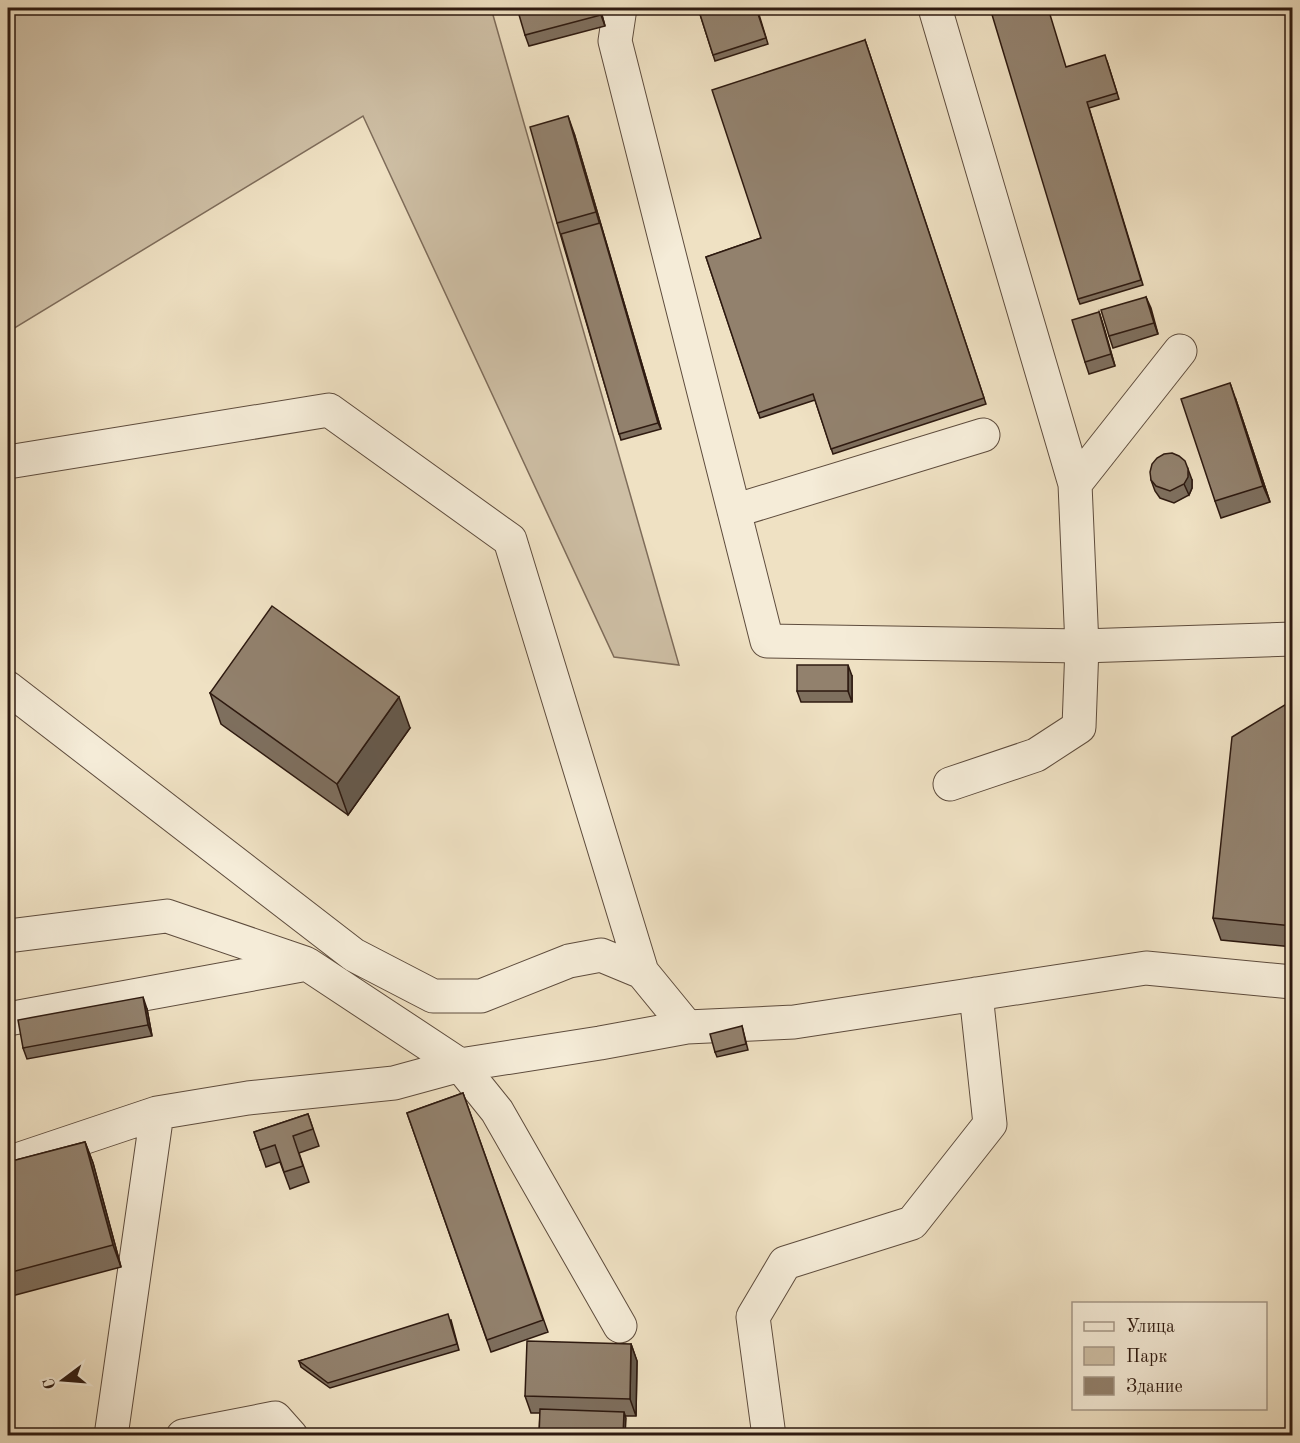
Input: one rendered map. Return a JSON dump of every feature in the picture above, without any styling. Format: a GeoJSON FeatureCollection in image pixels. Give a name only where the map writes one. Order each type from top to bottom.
{"type":"FeatureCollection","features":[{"type":"Feature","properties":{"kind":"lane"},"geometry":{"type":"LineString","coordinates":[[620,8],[615,41],[767,641],[1082,646],[1293,639]]}},
{"type":"Feature","properties":{"kind":"lane"},"geometry":{"type":"LineString","coordinates":[[935,8],[1075,484],[1082,646],[1079,727],[1036,755],[950,784]]}},
{"type":"Feature","properties":{"kind":"lane"},"geometry":{"type":"LineString","coordinates":[[1075,484],[1180,351]]}},
{"type":"Feature","properties":{"kind":"lane"},"geometry":{"type":"LineString","coordinates":[[8,462],[328,410],[510,540],[642,972],[687,1027]]}},
{"type":"Feature","properties":{"kind":"lane"},"geometry":{"type":"LineString","coordinates":[[734,511],[983,435]]}},
{"type":"Feature","properties":{"kind":"lane"},"geometry":{"type":"LineString","coordinates":[[8,688],[354,955],[433,996],[481,996],[569,961],[601,955],[642,972]]}},
{"type":"Feature","properties":{"kind":"lane"},"geometry":{"type":"LineString","coordinates":[[8,936],[167,916],[307,963],[460,1065],[497,1111],[620,1326]]}},
{"type":"Feature","properties":{"kind":"lane"},"geometry":{"type":"LineString","coordinates":[[8,1019],[307,963]]}},
{"type":"Feature","properties":{"kind":"lane"},"geometry":{"type":"LineString","coordinates":[[8,1163],[157,1113],[248,1098],[394,1083],[460,1065],[687,1027],[794,1022],[1146,968],[1293,982]]}},
{"type":"Feature","properties":{"kind":"lane"},"geometry":{"type":"LineString","coordinates":[[769,1436],[753,1317],[785,1263],[912,1223],[990,1124],[976,994]]}},
{"type":"Feature","properties":{"kind":"lane"},"geometry":{"type":"LineString","coordinates":[[111,1436],[157,1113]]}},
{"type":"Feature","properties":{"kind":"lane"},"geometry":{"type":"LineString","coordinates":[[183,1436],[275,1418],[291,1436]]}},
{"type":"Feature","properties":{"kind":"green space"},"geometry":{"type":"Polygon","coordinates":[[[8,8],[491,8],[679,665],[614,657],[363,116],[8,332],[8,8]]]}},
{"type":"Feature","properties":{"kind":"building"},"geometry":{"type":"Polygon","coordinates":[[[517,8],[599,8],[601,15],[525,35],[517,8]]]}},
{"type":"Feature","properties":{"kind":"building"},"geometry":{"type":"Polygon","coordinates":[[[698,8],[756,8],[766,38],[713,55],[698,8]]]}},
{"type":"Feature","properties":{"kind":"building"},"geometry":{"type":"Polygon","coordinates":[[[990,8],[1048,8],[1066,67],[1105,55],[1117,93],[1087,102],[1141,280],[1078,299],[990,8]]]}},
{"type":"Feature","properties":{"kind":"building"},"geometry":{"type":"Polygon","coordinates":[[[865,40],[984,398],[831,449],[813,394],[758,413],[706,257],[761,238],[712,90],[865,40]]]}},
{"type":"Feature","properties":{"kind":"building"},"geometry":{"type":"Polygon","coordinates":[[[568,116],[596,212],[557,223],[530,127],[568,116]]]}},
{"type":"Feature","properties":{"kind":"building"},"geometry":{"type":"Polygon","coordinates":[[[600,223],[658,423],[619,434],[561,234],[600,223]]]}},
{"type":"Feature","properties":{"kind":"building"},"geometry":{"type":"Polygon","coordinates":[[[1146,297],[1154,323],[1109,336],[1101,310],[1146,297]]]}},
{"type":"Feature","properties":{"kind":"building"},"geometry":{"type":"Polygon","coordinates":[[[1099,312],[1111,354],[1085,362],[1072,320],[1099,312]]]}},
{"type":"Feature","properties":{"kind":"building"},"geometry":{"type":"Polygon","coordinates":[[[1230,383],[1263,486],[1215,501],[1181,399],[1230,383]]]}},
{"type":"Feature","properties":{"kind":"building"},"geometry":{"type":"Polygon","coordinates":[[[1172,453],[1185,461],[1188,477],[1184,484],[1170,491],[1156,486],[1151,480],[1150,472],[1157,458],[1172,453]]]}},
{"type":"Feature","properties":{"kind":"building"},"geometry":{"type":"Polygon","coordinates":[[[272,606],[399,697],[337,784],[210,693],[272,606]]]}},
{"type":"Feature","properties":{"kind":"building"},"geometry":{"type":"Polygon","coordinates":[[[797,665],[848,665],[848,691],[797,691],[797,665]]]}},
{"type":"Feature","properties":{"kind":"building"},"geometry":{"type":"Polygon","coordinates":[[[1293,700],[1293,926],[1213,918],[1232,737],[1293,700]]]}},
{"type":"Feature","properties":{"kind":"building"},"geometry":{"type":"Polygon","coordinates":[[[143,997],[148,1025],[23,1048],[18,1020],[143,997]]]}},
{"type":"Feature","properties":{"kind":"building"},"geometry":{"type":"Polygon","coordinates":[[[742,1026],[746,1044],[715,1052],[710,1034],[742,1026]]]}},
{"type":"Feature","properties":{"kind":"building"},"geometry":{"type":"Polygon","coordinates":[[[463,1093],[543,1320],[487,1340],[407,1113],[463,1093]]]}},
{"type":"Feature","properties":{"kind":"building"},"geometry":{"type":"Polygon","coordinates":[[[308,1114],[313,1129],[293,1136],[303,1166],[284,1172],[275,1145],[260,1150],[254,1132],[308,1114]]]}},
{"type":"Feature","properties":{"kind":"building"},"geometry":{"type":"Polygon","coordinates":[[[85,1142],[113,1245],[8,1273],[8,1162],[85,1142]]]}},
{"type":"Feature","properties":{"kind":"building"},"geometry":{"type":"Polygon","coordinates":[[[448,1314],[457,1344],[328,1383],[299,1361],[448,1314]]]}},
{"type":"Feature","properties":{"kind":"building"},"geometry":{"type":"Polygon","coordinates":[[[527,1341],[631,1344],[630,1399],[525,1396],[527,1341]]]}},
{"type":"Feature","properties":{"kind":"building"},"geometry":{"type":"Polygon","coordinates":[[[540,1409],[624,1412],[623,1436],[539,1436],[540,1409]]]}}]}
